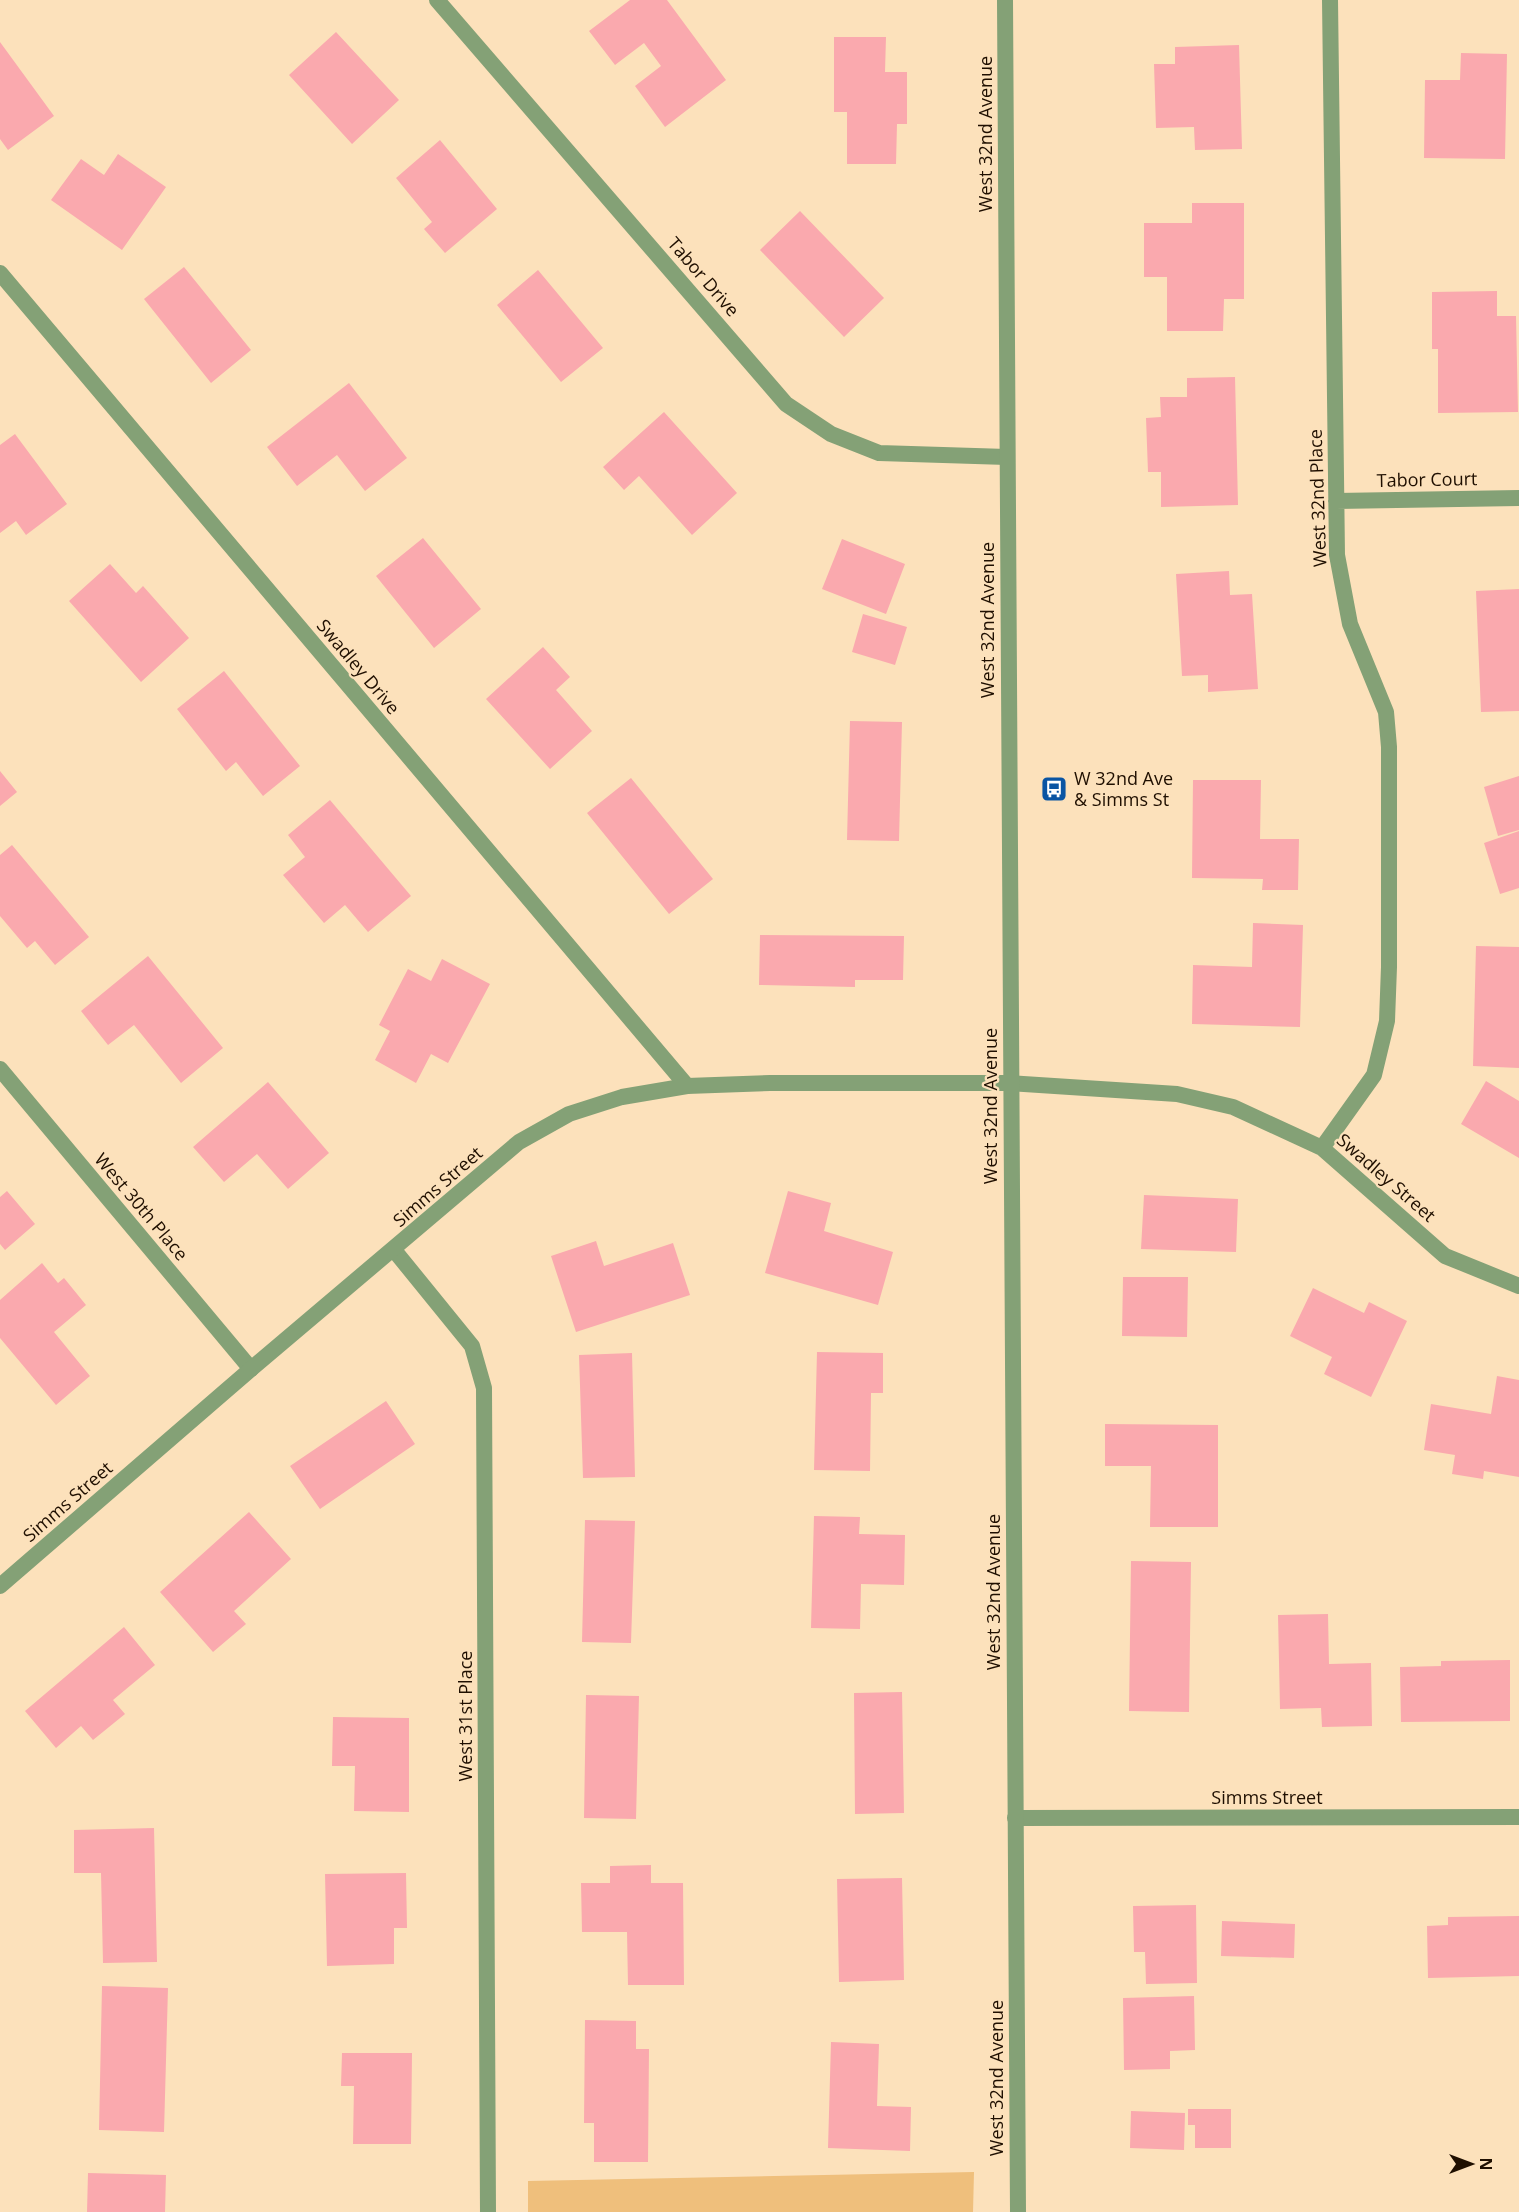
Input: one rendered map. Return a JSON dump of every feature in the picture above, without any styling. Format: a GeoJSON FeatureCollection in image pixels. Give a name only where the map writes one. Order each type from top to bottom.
{"type":"FeatureCollection","features":[{"type":"Feature","properties":{"kind":"street","name":"Tabor Drive"},"geometry":{"type":"LineString","coordinates":[[437,0],[786,404],[831,434],[879,453],[1007,457]]}},
{"type":"Feature","properties":{"kind":"street","name":"West 32nd Avenue"},"geometry":{"type":"LineString","coordinates":[[1005,0],[1018,2212]]}},
{"type":"Feature","properties":{"kind":"street","name":"West 32nd Place"},"geometry":{"type":"LineString","coordinates":[[1323,1148],[1374,1075],[1387,1021],[1389,967],[1389,747],[1386,712],[1350,624],[1337,555],[1330,0]]}},
{"type":"Feature","properties":{"kind":"street","name":"Swadley Drive"},"geometry":{"type":"LineString","coordinates":[[0,273],[687,1086]]}},
{"type":"Feature","properties":{"kind":"street","name":"Tabor Court"},"geometry":{"type":"LineString","coordinates":[[1335,501],[1519,498]]}},
{"type":"Feature","properties":{"kind":"street","name":"West 30th Place"},"geometry":{"type":"LineString","coordinates":[[0,1069],[251,1369]]}},
{"type":"Feature","properties":{"kind":"street","name":"Simms Street"},"geometry":{"type":"LineString","coordinates":[[0,1586],[519,1142],[569,1114],[622,1097],[687,1086],[770,1083],[1010,1083]]}},
{"type":"Feature","properties":{"kind":"street","name":"Swadley Street"},"geometry":{"type":"LineString","coordinates":[[1010,1083],[1177,1094],[1233,1107],[1323,1148],[1445,1256],[1519,1286]]}},
{"type":"Feature","properties":{"kind":"street","name":"West 31st Place"},"geometry":{"type":"LineString","coordinates":[[394,1250],[472,1346],[484,1388],[488,2212]]}},
{"type":"Feature","properties":{"kind":"street","name":"Simms Street"},"geometry":{"type":"LineString","coordinates":[[1015,1818],[1519,1817]]}},
{"type":"Feature","properties":{"kind":"shaded area"},"geometry":{"type":"Polygon","coordinates":[[[974,2172],[973,2212],[528,2212],[528,2181],[974,2172]]]}},
{"type":"Feature","properties":{"kind":"building"},"geometry":{"type":"Polygon","coordinates":[[[630,0],[667,0],[726,80],[665,127],[635,86],[661,66],[644,43],[615,65],[589,31],[630,0]]]}},
{"type":"Feature","properties":{"kind":"building"},"geometry":{"type":"Polygon","coordinates":[[[336,32],[399,100],[352,144],[289,75],[336,32]]]}},
{"type":"Feature","properties":{"kind":"building"},"geometry":{"type":"Polygon","coordinates":[[[834,37],[886,37],[885,72],[907,72],[907,124],[897,124],[896,164],[847,164],[847,112],[834,112],[834,37]]]}},
{"type":"Feature","properties":{"kind":"building"},"geometry":{"type":"Polygon","coordinates":[[[0,42],[54,116],[8,150],[0,139],[0,42]]]}},
{"type":"Feature","properties":{"kind":"building"},"geometry":{"type":"Polygon","coordinates":[[[1239,45],[1242,149],[1195,150],[1194,127],[1156,128],[1154,64],[1175,64],[1175,47],[1239,45]]]}},
{"type":"Feature","properties":{"kind":"building"},"geometry":{"type":"Polygon","coordinates":[[[1461,53],[1507,54],[1505,159],[1424,158],[1425,80],[1460,80],[1461,53]]]}},
{"type":"Feature","properties":{"kind":"building"},"geometry":{"type":"Polygon","coordinates":[[[440,140],[497,209],[445,253],[424,229],[432,222],[396,178],[440,140]]]}},
{"type":"Feature","properties":{"kind":"building"},"geometry":{"type":"Polygon","coordinates":[[[118,154],[166,187],[122,250],[51,200],[81,159],[104,175],[118,154]]]}},
{"type":"Feature","properties":{"kind":"building"},"geometry":{"type":"Polygon","coordinates":[[[1192,203],[1244,203],[1244,299],[1224,299],[1223,331],[1167,331],[1167,277],[1144,277],[1144,223],[1192,223],[1192,203]]]}},
{"type":"Feature","properties":{"kind":"building"},"geometry":{"type":"Polygon","coordinates":[[[800,211],[884,298],[844,337],[760,250],[800,211]]]}},
{"type":"Feature","properties":{"kind":"building"},"geometry":{"type":"Polygon","coordinates":[[[184,267],[251,350],[211,383],[144,299],[184,267]]]}},
{"type":"Feature","properties":{"kind":"building"},"geometry":{"type":"Polygon","coordinates":[[[538,270],[603,348],[561,382],[497,305],[538,270]]]}},
{"type":"Feature","properties":{"kind":"building"},"geometry":{"type":"Polygon","coordinates":[[[1497,291],[1497,316],[1516,316],[1518,412],[1438,413],[1438,349],[1432,349],[1432,292],[1497,291]]]}},
{"type":"Feature","properties":{"kind":"building"},"geometry":{"type":"Polygon","coordinates":[[[1235,377],[1238,505],[1161,507],[1161,472],[1148,472],[1146,418],[1161,417],[1160,397],[1187,397],[1187,378],[1235,377]]]}},
{"type":"Feature","properties":{"kind":"building"},"geometry":{"type":"Polygon","coordinates":[[[349,383],[407,458],[365,491],[337,455],[297,486],[267,447],[349,383]]]}},
{"type":"Feature","properties":{"kind":"building"},"geometry":{"type":"Polygon","coordinates":[[[664,412],[737,493],[692,535],[639,476],[624,490],[603,467],[664,412]]]}},
{"type":"Feature","properties":{"kind":"building"},"geometry":{"type":"Polygon","coordinates":[[[15,434],[67,504],[26,535],[16,521],[0,533],[0,445],[15,434]]]}},
{"type":"Feature","properties":{"kind":"building"},"geometry":{"type":"Polygon","coordinates":[[[423,538],[481,609],[434,648],[376,576],[423,538]]]}},
{"type":"Feature","properties":{"kind":"building"},"geometry":{"type":"Polygon","coordinates":[[[842,539],[905,564],[886,614],[822,589],[842,539]]]}},
{"type":"Feature","properties":{"kind":"building"},"geometry":{"type":"Polygon","coordinates":[[[110,564],[136,593],[143,586],[189,638],[141,682],[69,601],[110,564]]]}},
{"type":"Feature","properties":{"kind":"building"},"geometry":{"type":"Polygon","coordinates":[[[1229,571],[1230,595],[1252,594],[1258,689],[1208,692],[1208,675],[1182,676],[1176,574],[1229,571]]]}},
{"type":"Feature","properties":{"kind":"building"},"geometry":{"type":"Polygon","coordinates":[[[1519,589],[1519,711],[1481,712],[1476,591],[1519,589]]]}},
{"type":"Feature","properties":{"kind":"building"},"geometry":{"type":"Polygon","coordinates":[[[863,614],[907,627],[895,665],[852,652],[863,614]]]}},
{"type":"Feature","properties":{"kind":"building"},"geometry":{"type":"Polygon","coordinates":[[[543,647],[570,677],[556,690],[592,731],[550,769],[486,699],[543,647]]]}},
{"type":"Feature","properties":{"kind":"building"},"geometry":{"type":"Polygon","coordinates":[[[224,671],[300,766],[263,796],[236,762],[226,771],[177,709],[224,671]]]}},
{"type":"Feature","properties":{"kind":"building"},"geometry":{"type":"Polygon","coordinates":[[[850,721],[902,722],[899,841],[847,840],[850,721]]]}},
{"type":"Feature","properties":{"kind":"building"},"geometry":{"type":"Polygon","coordinates":[[[0,771],[17,792],[0,806],[0,771]]]}},
{"type":"Feature","properties":{"kind":"building"},"geometry":{"type":"Polygon","coordinates":[[[1519,776],[1519,830],[1498,836],[1484,787],[1519,776]]]}},
{"type":"Feature","properties":{"kind":"building"},"geometry":{"type":"Polygon","coordinates":[[[631,778],[713,879],[669,914],[587,813],[631,778]]]}},
{"type":"Feature","properties":{"kind":"building"},"geometry":{"type":"Polygon","coordinates":[[[1193,780],[1261,780],[1260,839],[1299,839],[1298,890],[1262,890],[1263,879],[1192,878],[1193,780]]]}},
{"type":"Feature","properties":{"kind":"building"},"geometry":{"type":"Polygon","coordinates":[[[330,800],[411,896],[368,932],[345,905],[324,923],[283,875],[305,857],[288,835],[330,800]]]}},
{"type":"Feature","properties":{"kind":"building"},"geometry":{"type":"Polygon","coordinates":[[[1519,831],[1519,888],[1500,894],[1484,843],[1519,831]]]}},
{"type":"Feature","properties":{"kind":"building"},"geometry":{"type":"Polygon","coordinates":[[[12,845],[89,937],[55,965],[35,941],[27,948],[0,916],[0,855],[12,845]]]}},
{"type":"Feature","properties":{"kind":"building"},"geometry":{"type":"Polygon","coordinates":[[[1253,923],[1303,925],[1300,1027],[1192,1024],[1193,965],[1252,967],[1253,923]]]}},
{"type":"Feature","properties":{"kind":"building"},"geometry":{"type":"Polygon","coordinates":[[[760,935],[904,936],[903,980],[855,980],[855,987],[759,985],[760,935]]]}},
{"type":"Feature","properties":{"kind":"building"},"geometry":{"type":"Polygon","coordinates":[[[1476,946],[1519,947],[1519,1068],[1473,1066],[1476,946]]]}},
{"type":"Feature","properties":{"kind":"building"},"geometry":{"type":"Polygon","coordinates":[[[148,956],[223,1048],[181,1083],[134,1025],[108,1045],[81,1011],[148,956]]]}},
{"type":"Feature","properties":{"kind":"building"},"geometry":{"type":"Polygon","coordinates":[[[442,959],[490,984],[448,1063],[431,1054],[416,1083],[375,1060],[390,1031],[379,1025],[408,969],[431,981],[442,959]]]}},
{"type":"Feature","properties":{"kind":"building"},"geometry":{"type":"Polygon","coordinates":[[[1486,1081],[1519,1101],[1519,1158],[1461,1124],[1486,1081]]]}},
{"type":"Feature","properties":{"kind":"building"},"geometry":{"type":"Polygon","coordinates":[[[268,1082],[329,1153],[288,1189],[257,1154],[224,1182],[193,1147],[268,1082]]]}},
{"type":"Feature","properties":{"kind":"building"},"geometry":{"type":"Polygon","coordinates":[[[7,1191],[35,1224],[5,1250],[0,1244],[0,1197],[7,1191]]]}},
{"type":"Feature","properties":{"kind":"building"},"geometry":{"type":"Polygon","coordinates":[[[788,1191],[831,1203],[824,1231],[893,1252],[878,1305],[765,1273],[788,1191]]]}},
{"type":"Feature","properties":{"kind":"building"},"geometry":{"type":"Polygon","coordinates":[[[1144,1195],[1238,1199],[1236,1252],[1141,1249],[1144,1195]]]}},
{"type":"Feature","properties":{"kind":"building"},"geometry":{"type":"Polygon","coordinates":[[[596,1241],[604,1266],[673,1243],[690,1295],[576,1332],[551,1256],[596,1241]]]}},
{"type":"Feature","properties":{"kind":"building"},"geometry":{"type":"Polygon","coordinates":[[[42,1263],[58,1283],[64,1278],[86,1305],[54,1332],[90,1376],[56,1405],[0,1338],[0,1300],[42,1263]]]}},
{"type":"Feature","properties":{"kind":"building"},"geometry":{"type":"Polygon","coordinates":[[[1123,1277],[1188,1277],[1187,1337],[1122,1336],[1123,1277]]]}},
{"type":"Feature","properties":{"kind":"building"},"geometry":{"type":"Polygon","coordinates":[[[1313,1288],[1364,1313],[1369,1302],[1407,1321],[1371,1397],[1324,1374],[1332,1357],[1290,1336],[1313,1288]]]}},
{"type":"Feature","properties":{"kind":"building"},"geometry":{"type":"Polygon","coordinates":[[[817,1352],[883,1353],[883,1393],[871,1393],[870,1471],[814,1470],[817,1352]]]}},
{"type":"Feature","properties":{"kind":"building"},"geometry":{"type":"Polygon","coordinates":[[[632,1353],[635,1477],[583,1478],[579,1355],[632,1353]]]}},
{"type":"Feature","properties":{"kind":"building"},"geometry":{"type":"Polygon","coordinates":[[[1497,1376],[1519,1380],[1519,1477],[1484,1471],[1483,1479],[1452,1474],[1455,1455],[1424,1450],[1431,1404],[1491,1414],[1497,1376]]]}},
{"type":"Feature","properties":{"kind":"building"},"geometry":{"type":"Polygon","coordinates":[[[386,1401],[415,1444],[320,1509],[290,1466],[386,1401]]]}},
{"type":"Feature","properties":{"kind":"building"},"geometry":{"type":"Polygon","coordinates":[[[1105,1424],[1218,1425],[1218,1527],[1150,1527],[1151,1466],[1105,1466],[1105,1424]]]}},
{"type":"Feature","properties":{"kind":"building"},"geometry":{"type":"Polygon","coordinates":[[[249,1512],[291,1559],[234,1611],[246,1624],[213,1652],[160,1592],[249,1512]]]}},
{"type":"Feature","properties":{"kind":"building"},"geometry":{"type":"Polygon","coordinates":[[[814,1516],[860,1517],[859,1534],[905,1535],[904,1585],[861,1584],[860,1629],[811,1628],[814,1516]]]}},
{"type":"Feature","properties":{"kind":"building"},"geometry":{"type":"Polygon","coordinates":[[[585,1520],[635,1521],[631,1643],[582,1642],[585,1520]]]}},
{"type":"Feature","properties":{"kind":"building"},"geometry":{"type":"Polygon","coordinates":[[[1131,1561],[1191,1562],[1189,1712],[1129,1711],[1131,1561]]]}},
{"type":"Feature","properties":{"kind":"building"},"geometry":{"type":"Polygon","coordinates":[[[1328,1614],[1329,1664],[1371,1663],[1372,1726],[1322,1727],[1321,1708],[1280,1709],[1278,1615],[1328,1614]]]}},
{"type":"Feature","properties":{"kind":"building"},"geometry":{"type":"Polygon","coordinates":[[[124,1627],[155,1665],[113,1700],[125,1714],[93,1740],[81,1726],[56,1748],[25,1711],[124,1627]]]}},
{"type":"Feature","properties":{"kind":"building"},"geometry":{"type":"Polygon","coordinates":[[[1510,1660],[1510,1721],[1401,1722],[1400,1667],[1441,1666],[1441,1661],[1510,1660]]]}},
{"type":"Feature","properties":{"kind":"building"},"geometry":{"type":"Polygon","coordinates":[[[902,1692],[904,1813],[855,1814],[854,1693],[902,1692]]]}},
{"type":"Feature","properties":{"kind":"building"},"geometry":{"type":"Polygon","coordinates":[[[586,1695],[639,1696],[636,1819],[584,1818],[586,1695]]]}},
{"type":"Feature","properties":{"kind":"building"},"geometry":{"type":"Polygon","coordinates":[[[333,1717],[409,1718],[409,1812],[354,1811],[355,1766],[332,1766],[333,1717]]]}},
{"type":"Feature","properties":{"kind":"building"},"geometry":{"type":"Polygon","coordinates":[[[154,1828],[157,1962],[103,1963],[101,1873],[74,1873],[74,1830],[154,1828]]]}},
{"type":"Feature","properties":{"kind":"building"},"geometry":{"type":"Polygon","coordinates":[[[651,1865],[651,1883],[683,1883],[684,1985],[628,1985],[627,1932],[582,1932],[581,1883],[610,1883],[610,1866],[651,1865]]]}},
{"type":"Feature","properties":{"kind":"building"},"geometry":{"type":"Polygon","coordinates":[[[406,1873],[407,1928],[394,1928],[394,1964],[327,1966],[325,1874],[406,1873]]]}},
{"type":"Feature","properties":{"kind":"building"},"geometry":{"type":"Polygon","coordinates":[[[902,1878],[904,1980],[839,1982],[837,1879],[902,1878]]]}},
{"type":"Feature","properties":{"kind":"building"},"geometry":{"type":"Polygon","coordinates":[[[1196,1905],[1197,1983],[1146,1984],[1145,1952],[1134,1952],[1133,1906],[1196,1905]]]}},
{"type":"Feature","properties":{"kind":"building"},"geometry":{"type":"Polygon","coordinates":[[[1519,1916],[1519,1976],[1428,1978],[1427,1926],[1448,1925],[1448,1917],[1519,1916]]]}},
{"type":"Feature","properties":{"kind":"building"},"geometry":{"type":"Polygon","coordinates":[[[1222,1921],[1295,1924],[1294,1958],[1221,1956],[1222,1921]]]}},
{"type":"Feature","properties":{"kind":"building"},"geometry":{"type":"Polygon","coordinates":[[[102,1986],[168,1988],[164,2132],[99,2130],[102,1986]]]}},
{"type":"Feature","properties":{"kind":"building"},"geometry":{"type":"Polygon","coordinates":[[[1194,1996],[1195,2050],[1170,2051],[1170,2069],[1124,2070],[1123,1998],[1194,1996]]]}},
{"type":"Feature","properties":{"kind":"building"},"geometry":{"type":"Polygon","coordinates":[[[585,2020],[636,2021],[636,2049],[649,2049],[648,2162],[594,2162],[594,2123],[584,2123],[585,2020]]]}},
{"type":"Feature","properties":{"kind":"building"},"geometry":{"type":"Polygon","coordinates":[[[831,2042],[879,2044],[877,2106],[911,2107],[910,2151],[828,2148],[831,2042]]]}},
{"type":"Feature","properties":{"kind":"building"},"geometry":{"type":"Polygon","coordinates":[[[342,2053],[412,2053],[411,2144],[353,2144],[354,2086],[341,2086],[342,2053]]]}},
{"type":"Feature","properties":{"kind":"building"},"geometry":{"type":"Polygon","coordinates":[[[1188,2109],[1231,2109],[1231,2148],[1195,2148],[1195,2125],[1188,2125],[1188,2109]]]}},
{"type":"Feature","properties":{"kind":"building"},"geometry":{"type":"Polygon","coordinates":[[[1131,2111],[1185,2113],[1184,2150],[1130,2148],[1131,2111]]]}},
{"type":"Feature","properties":{"kind":"building"},"geometry":{"type":"Polygon","coordinates":[[[88,2173],[166,2175],[165,2212],[87,2212],[88,2173]]]}},
{"type":"Feature","properties":{"kind":"place","name":"W 32nd Ave & Simms St"},"geometry":{"type":"Point","coordinates":[1054,789]}}]}
